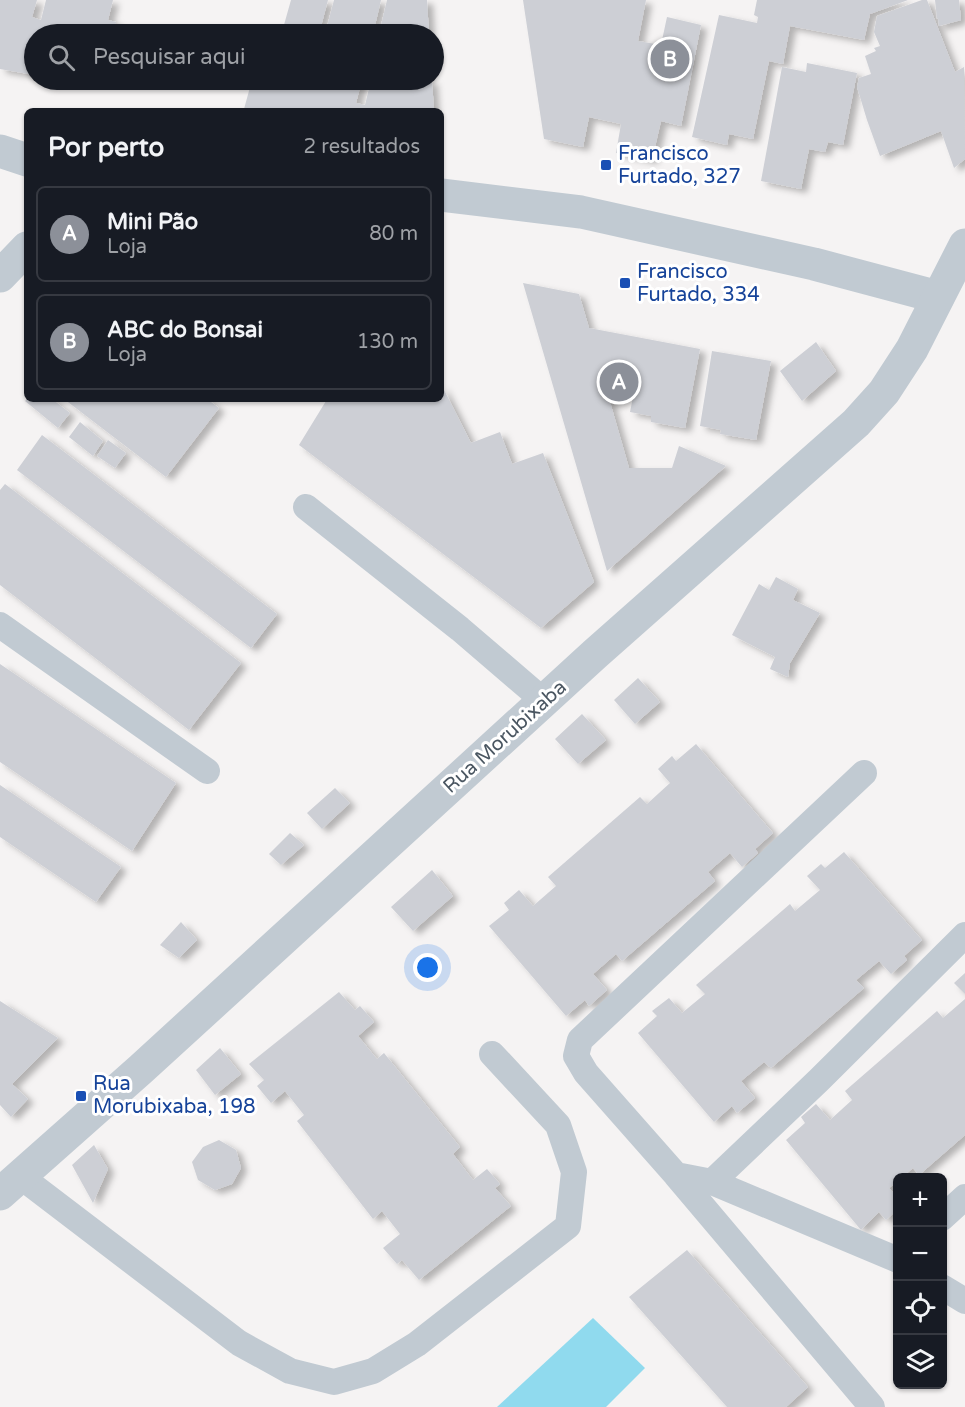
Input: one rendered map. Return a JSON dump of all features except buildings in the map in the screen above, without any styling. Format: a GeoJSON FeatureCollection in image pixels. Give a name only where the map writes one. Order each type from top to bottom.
{"type":"FeatureCollection","features":[{"type":"Feature","properties":{"kind":"street"},"geometry":{"type":"LineString","coordinates":[[0,151],[24,159]]}},
{"type":"Feature","properties":{"kind":"street"},"geometry":{"type":"LineString","coordinates":[[444,195],[581,212],[814,264],[938,297]]}},
{"type":"Feature","properties":{"kind":"street","name":"Rua Morubixaba"},"geometry":{"type":"LineString","coordinates":[[10,1185],[141,1069],[595,654],[856,423],[884,392],[912,349],[965,245]]}},
{"type":"Feature","properties":{"kind":"street"},"geometry":{"type":"LineString","coordinates":[[0,276],[24,251]]}},
{"type":"Feature","properties":{"kind":"lane"},"geometry":{"type":"LineString","coordinates":[[306,507],[460,629],[544,701]]}},
{"type":"Feature","properties":{"kind":"lane"},"geometry":{"type":"LineString","coordinates":[[0,626],[207,771]]}},
{"type":"Feature","properties":{"kind":"lane"},"geometry":{"type":"LineString","coordinates":[[864,773],[580,1040],[576,1056],[586,1073],[676,1175],[872,1407]]}},
{"type":"Feature","properties":{"kind":"lane"},"geometry":{"type":"LineString","coordinates":[[712,1182],[965,935]]}},
{"type":"Feature","properties":{"kind":"lane"},"geometry":{"type":"LineString","coordinates":[[10,1185],[239,1343],[290,1371],[334,1382],[373,1371],[417,1344],[568,1226],[574,1172],[558,1125],[492,1054]]}},
{"type":"Feature","properties":{"kind":"lane"},"geometry":{"type":"LineString","coordinates":[[676,1175],[712,1182],[893,1258]]}},
{"type":"Feature","properties":{"kind":"lane"},"geometry":{"type":"LineString","coordinates":[[947,1213],[965,1197]]}},
{"type":"Feature","properties":{"kind":"lane"},"geometry":{"type":"LineString","coordinates":[[947,1290],[965,1301]]}},
{"type":"Feature","properties":{"kind":"water"},"geometry":{"type":"Polygon","coordinates":[[[593,1318],[645,1368],[606,1407],[497,1407],[593,1318]]]}},
{"type":"Feature","properties":{"kind":"place","name":"ABC do Bonsai"},"geometry":{"type":"Point","coordinates":[670,59]}},
{"type":"Feature","properties":{"kind":"place","name":"Francisco Furtado, 327"},"geometry":{"type":"Point","coordinates":[606,165]}},
{"type":"Feature","properties":{"kind":"place","name":"Francisco Furtado, 334"},"geometry":{"type":"Point","coordinates":[625,283]}},
{"type":"Feature","properties":{"kind":"place","name":"Mini Pão"},"geometry":{"type":"Point","coordinates":[619,382]}},
{"type":"Feature","properties":{"kind":"place","name":"Rua Morubixaba, 198"},"geometry":{"type":"Point","coordinates":[81,1096]}}]}
